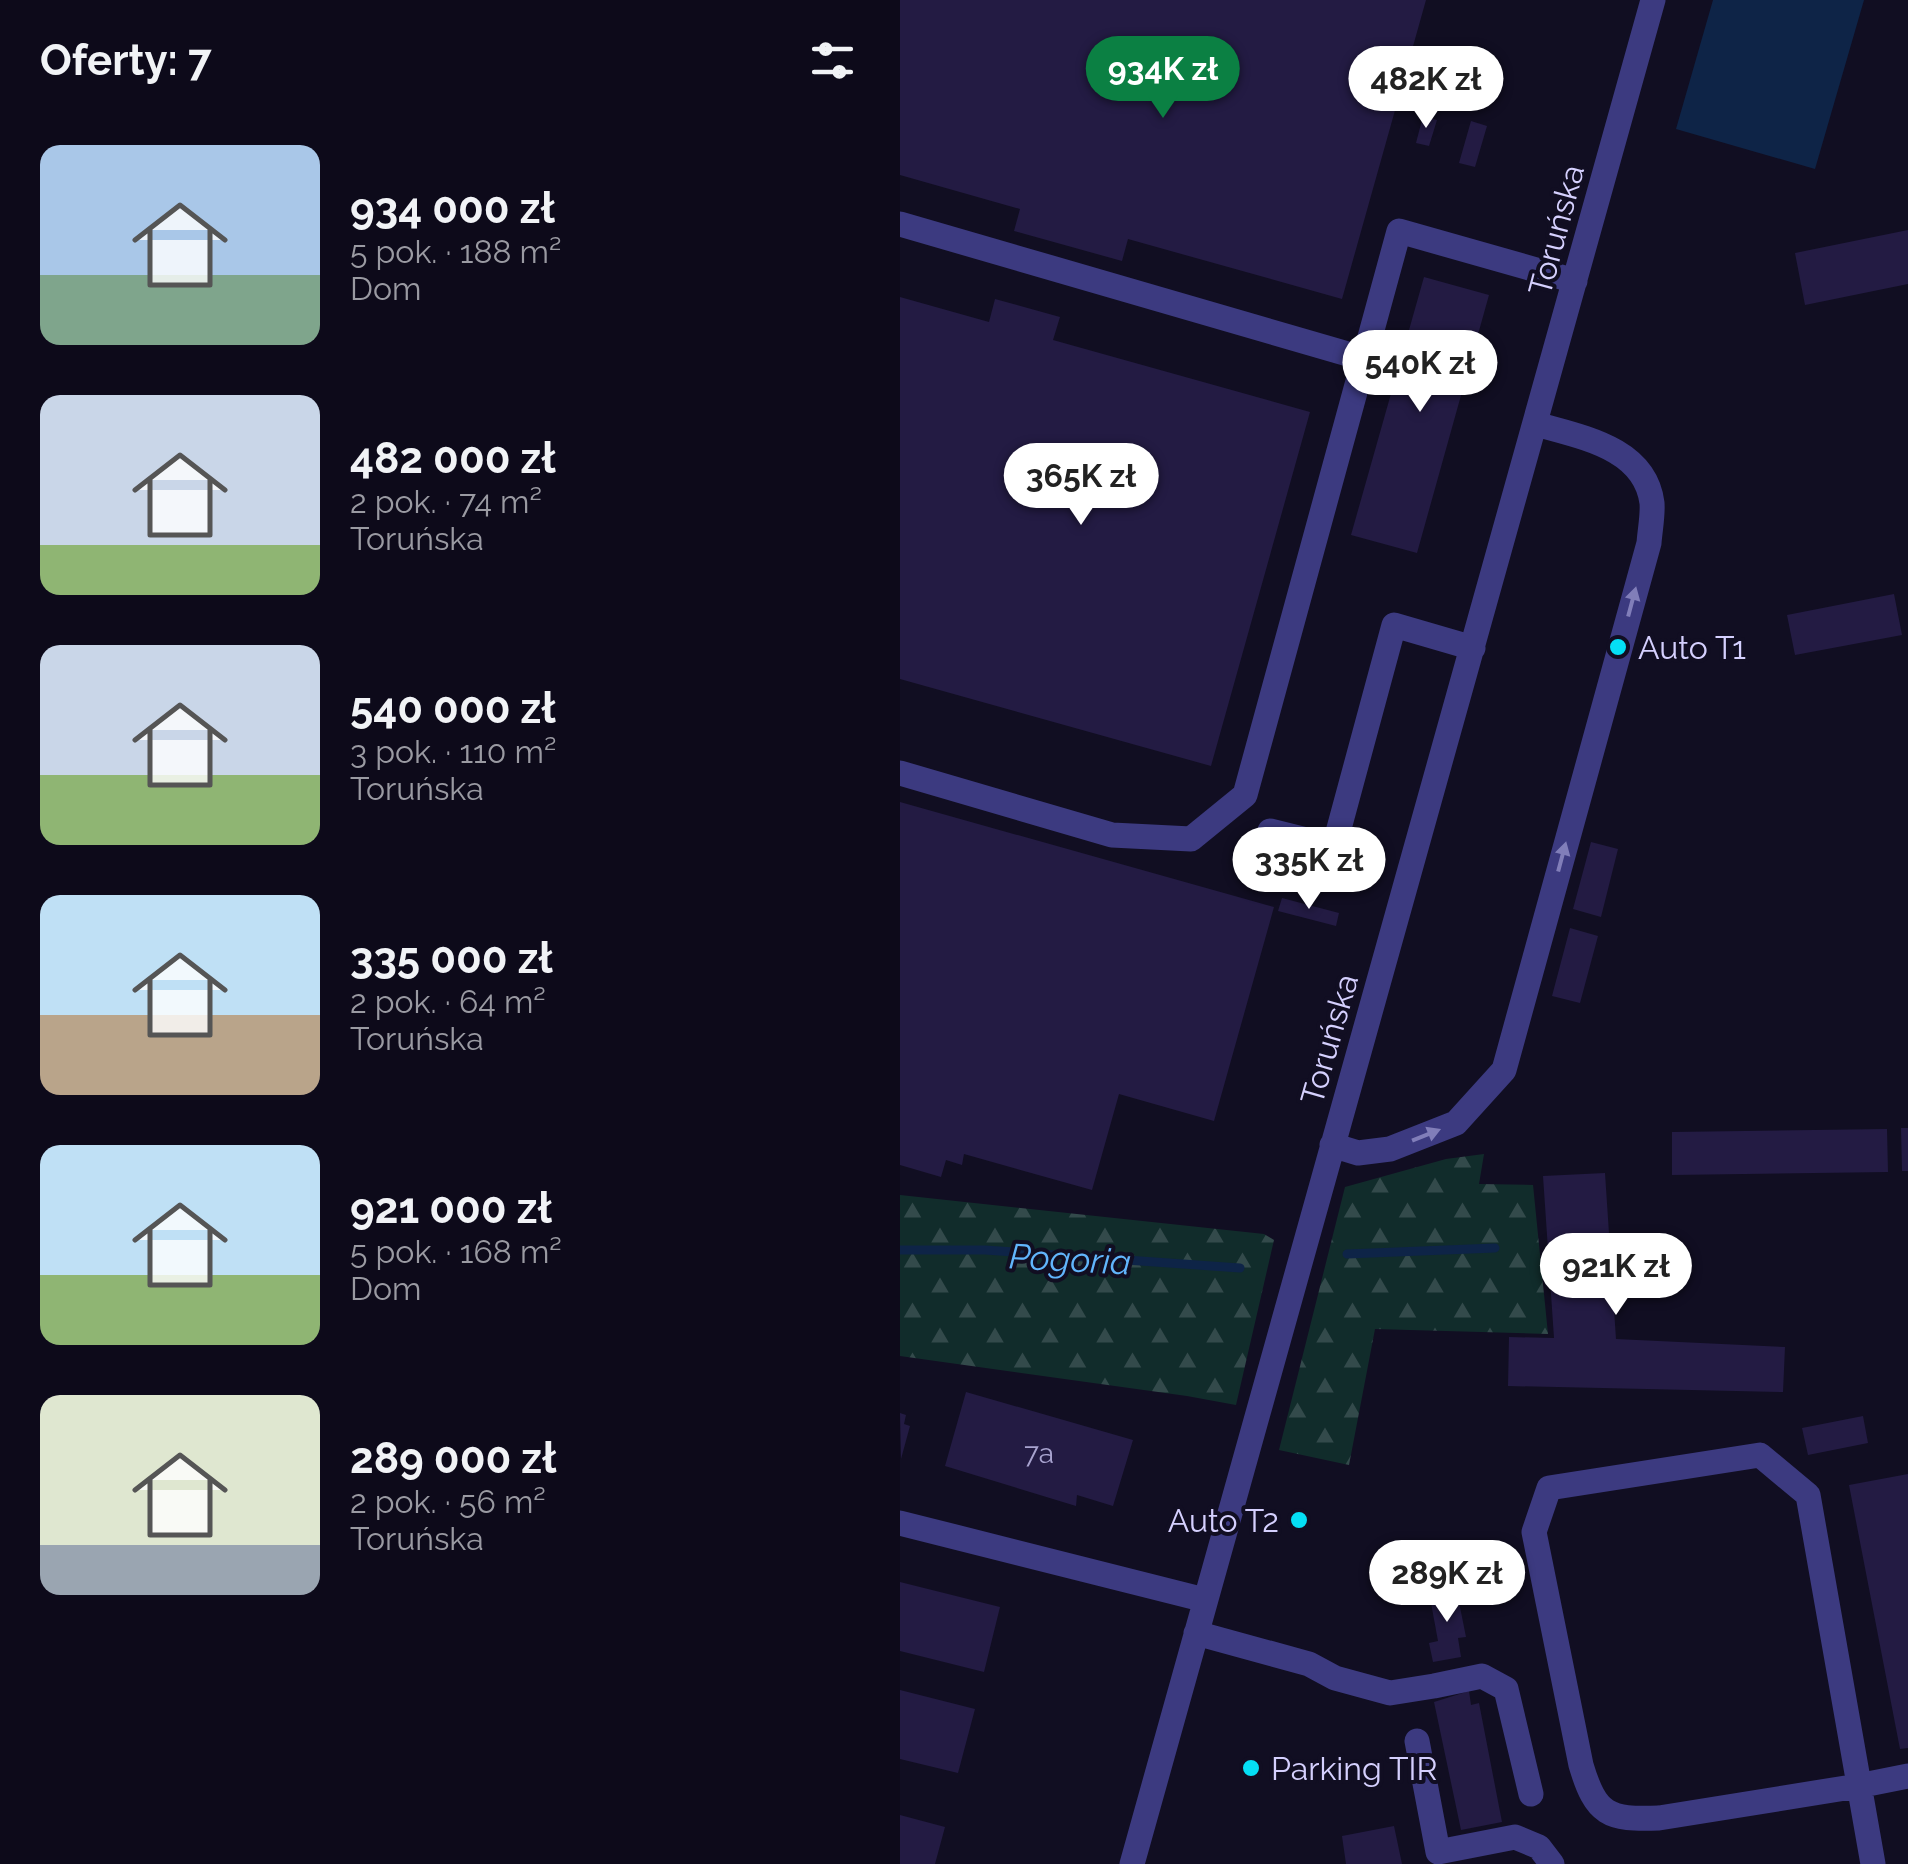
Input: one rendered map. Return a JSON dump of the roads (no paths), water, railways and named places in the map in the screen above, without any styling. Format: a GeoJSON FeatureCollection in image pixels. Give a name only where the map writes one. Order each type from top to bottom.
{"type":"FeatureCollection","features":[{"type":"Feature","properties":{"kind":"street","name":"Toruńska"},"geometry":{"type":"LineString","coordinates":[[1132,1864],[1652,0]]}},
{"type":"Feature","properties":{"kind":"street"},"geometry":{"type":"LineString","coordinates":[[900,224],[1365,359]]}},
{"type":"Feature","properties":{"kind":"street"},"geometry":{"type":"LineString","coordinates":[[900,772],[1112,835],[1191,839],[1245,795],[1399,230],[1576,282]]}},
{"type":"Feature","properties":{"kind":"street"},"geometry":{"type":"LineString","coordinates":[[1332,1146],[1358,1153],[1390,1150],[1456,1123],[1504,1070],[1649,543],[1652,504],[1642,473],[1607,445],[1536,424]]}},
{"type":"Feature","properties":{"kind":"street"},"geometry":{"type":"LineString","coordinates":[[1270,831],[1334,847],[1394,625],[1473,648]]}},
{"type":"Feature","properties":{"kind":"street"},"geometry":{"type":"LineString","coordinates":[[1873,1864],[1858,1786],[1808,1495],[1760,1455],[1549,1488],[1534,1532],[1580,1766],[1589,1792],[1605,1812],[1630,1819],[1658,1818],[1858,1786],[1908,1776]]}},
{"type":"Feature","properties":{"kind":"street"},"geometry":{"type":"LineString","coordinates":[[900,1523],[1205,1600]]}},
{"type":"Feature","properties":{"kind":"street"},"geometry":{"type":"LineString","coordinates":[[1196,1633],[1309,1664],[1335,1678],[1390,1693],[1482,1676],[1506,1690],[1531,1794]]}},
{"type":"Feature","properties":{"kind":"street"},"geometry":{"type":"LineString","coordinates":[[1417,1742],[1438,1852],[1515,1837],[1539,1847],[1552,1864]]}},
{"type":"Feature","properties":{"kind":"water"},"geometry":{"type":"Polygon","coordinates":[[[1713,0],[1864,0],[1815,169],[1676,129],[1713,0]]]}},
{"type":"Feature","properties":{"kind":"waterway","name":"Pogoria"},"geometry":{"type":"LineString","coordinates":[[1347,1254],[1495,1248]]}},
{"type":"Feature","properties":{"kind":"waterway","name":"Pogoria"},"geometry":{"type":"LineString","coordinates":[[900,1250],[985,1250],[1240,1268]]}},
{"type":"Feature","properties":{"kind":"place","name":"Auto T1"},"geometry":{"type":"Point","coordinates":[1618,647]}},
{"type":"Feature","properties":{"kind":"place","name":"Auto T2"},"geometry":{"type":"Point","coordinates":[1299,1520]}},
{"type":"Feature","properties":{"kind":"place","name":"Parking TIR"},"geometry":{"type":"Point","coordinates":[1251,1768]}}]}
